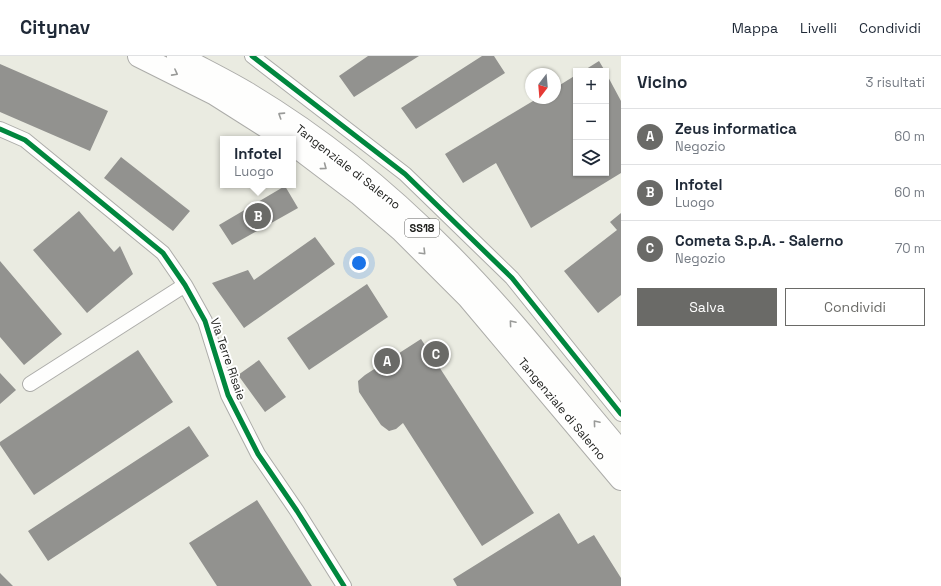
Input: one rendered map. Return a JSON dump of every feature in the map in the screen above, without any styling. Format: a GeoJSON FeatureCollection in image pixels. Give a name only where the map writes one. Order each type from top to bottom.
{"type":"FeatureCollection","features":[{"type":"Feature","properties":{"kind":"highway","name":"Tangenziale di Salerno"},"geometry":{"type":"LineString","coordinates":[[140,56],[215,94],[281,136]]}},
{"type":"Feature","properties":{"kind":"highway","name":"Tangenziale di Salerno"},"geometry":{"type":"LineString","coordinates":[[178,56],[245,92],[299,127],[369,180],[406,213],[443,248],[491,298],[621,452]]}},
{"type":"Feature","properties":{"kind":"highway","name":"Tangenziale di Salerno"},"geometry":{"type":"LineString","coordinates":[[296,146],[347,184],[397,227],[468,297],[621,479]]}},
{"type":"Feature","properties":{"kind":"street"},"geometry":{"type":"LineString","coordinates":[[252,56],[405,174],[512,278],[621,414]]}},
{"type":"Feature","properties":{"kind":"street","name":"Via Terre Risaie"},"geometry":{"type":"LineString","coordinates":[[0,129],[25,140],[163,253],[185,285],[205,321],[228,395],[258,454],[297,511],[344,586]]}},
{"type":"Feature","properties":{"kind":"street"},"geometry":{"type":"LineString","coordinates":[[30,384],[185,285]]}},
{"type":"Feature","properties":{"kind":"shaded area"},"geometry":{"type":"Polygon","coordinates":[[[0,56],[621,56],[621,586],[0,586],[0,56]]]}},
{"type":"Feature","properties":{"kind":"building"},"geometry":{"type":"Polygon","coordinates":[[[368,56],[419,56],[354,97],[339,76],[368,56]]]}},
{"type":"Feature","properties":{"kind":"building"},"geometry":{"type":"Polygon","coordinates":[[[482,56],[494,56],[505,73],[416,129],[401,108],[482,56]]]}},
{"type":"Feature","properties":{"kind":"building"},"geometry":{"type":"Polygon","coordinates":[[[599,61],[603,68],[588,68],[599,61]]]}},
{"type":"Feature","properties":{"kind":"building"},"geometry":{"type":"Polygon","coordinates":[[[0,64],[108,111],[90,151],[0,112],[0,64]]]}},
{"type":"Feature","properties":{"kind":"building"},"geometry":{"type":"Polygon","coordinates":[[[573,77],[573,176],[609,176],[609,79],[621,101],[621,173],[531,228],[496,163],[463,183],[445,154],[528,104],[561,104],[561,84],[573,77]]]}},
{"type":"Feature","properties":{"kind":"building"},"geometry":{"type":"Polygon","coordinates":[[[121,157],[190,211],[173,231],[104,178],[121,157]]]}},
{"type":"Feature","properties":{"kind":"building"},"geometry":{"type":"Polygon","coordinates":[[[282,188],[286,188],[298,208],[232,245],[219,225],[282,188]]]}},
{"type":"Feature","properties":{"kind":"building"},"geometry":{"type":"Polygon","coordinates":[[[79,211],[114,252],[120,246],[133,274],[87,313],[33,250],[79,211]]]}},
{"type":"Feature","properties":{"kind":"building"},"geometry":{"type":"Polygon","coordinates":[[[621,213],[621,295],[598,313],[564,271],[617,230],[610,222],[621,213]]]}},
{"type":"Feature","properties":{"kind":"building"},"geometry":{"type":"Polygon","coordinates":[[[315,237],[335,264],[244,328],[212,283],[248,270],[254,280],[315,237]]]}},
{"type":"Feature","properties":{"kind":"building"},"geometry":{"type":"Polygon","coordinates":[[[0,261],[62,334],[24,365],[0,337],[0,261]]]}},
{"type":"Feature","properties":{"kind":"building"},"geometry":{"type":"Polygon","coordinates":[[[367,284],[388,317],[309,370],[287,338],[367,284]]]}},
{"type":"Feature","properties":{"kind":"building"},"geometry":{"type":"Polygon","coordinates":[[[421,339],[534,513],[482,546],[403,423],[396,429],[389,431],[381,425],[359,392],[358,381],[365,375],[421,339]]]}},
{"type":"Feature","properties":{"kind":"building"},"geometry":{"type":"Polygon","coordinates":[[[138,350],[173,402],[34,495],[0,445],[0,442],[138,350]]]}},
{"type":"Feature","properties":{"kind":"building"},"geometry":{"type":"Polygon","coordinates":[[[259,360],[286,397],[265,412],[238,375],[259,360]]]}},
{"type":"Feature","properties":{"kind":"building"},"geometry":{"type":"Polygon","coordinates":[[[0,373],[16,390],[0,404],[0,373]]]}},
{"type":"Feature","properties":{"kind":"building"},"geometry":{"type":"Polygon","coordinates":[[[189,426],[209,456],[48,561],[28,531],[189,426]]]}},
{"type":"Feature","properties":{"kind":"building"},"geometry":{"type":"Polygon","coordinates":[[[257,500],[312,586],[217,586],[189,543],[257,500]]]}},
{"type":"Feature","properties":{"kind":"building"},"geometry":{"type":"Polygon","coordinates":[[[559,513],[578,544],[594,535],[621,578],[621,586],[457,586],[453,579],[559,513]]]}},
{"type":"Feature","properties":{"kind":"building"},"geometry":{"type":"Polygon","coordinates":[[[0,573],[13,586],[0,586],[0,573]]]}},
{"type":"Feature","properties":{"kind":"cycle path"},"geometry":{"type":"LineString","coordinates":[[252,56],[405,174],[512,278],[621,414]]}},
{"type":"Feature","properties":{"kind":"cycle path"},"geometry":{"type":"LineString","coordinates":[[0,129],[25,140],[163,253],[185,285],[205,321],[228,395],[258,454],[297,511],[344,586]]}},
{"type":"Feature","properties":{"kind":"place","name":"Infotel"},"geometry":{"type":"Point","coordinates":[258,216]}},
{"type":"Feature","properties":{"kind":"place","name":"Cometa S.p.A. - Salerno"},"geometry":{"type":"Point","coordinates":[436,354]}},
{"type":"Feature","properties":{"kind":"place","name":"Zeus informatica"},"geometry":{"type":"Point","coordinates":[387,361]}}]}
